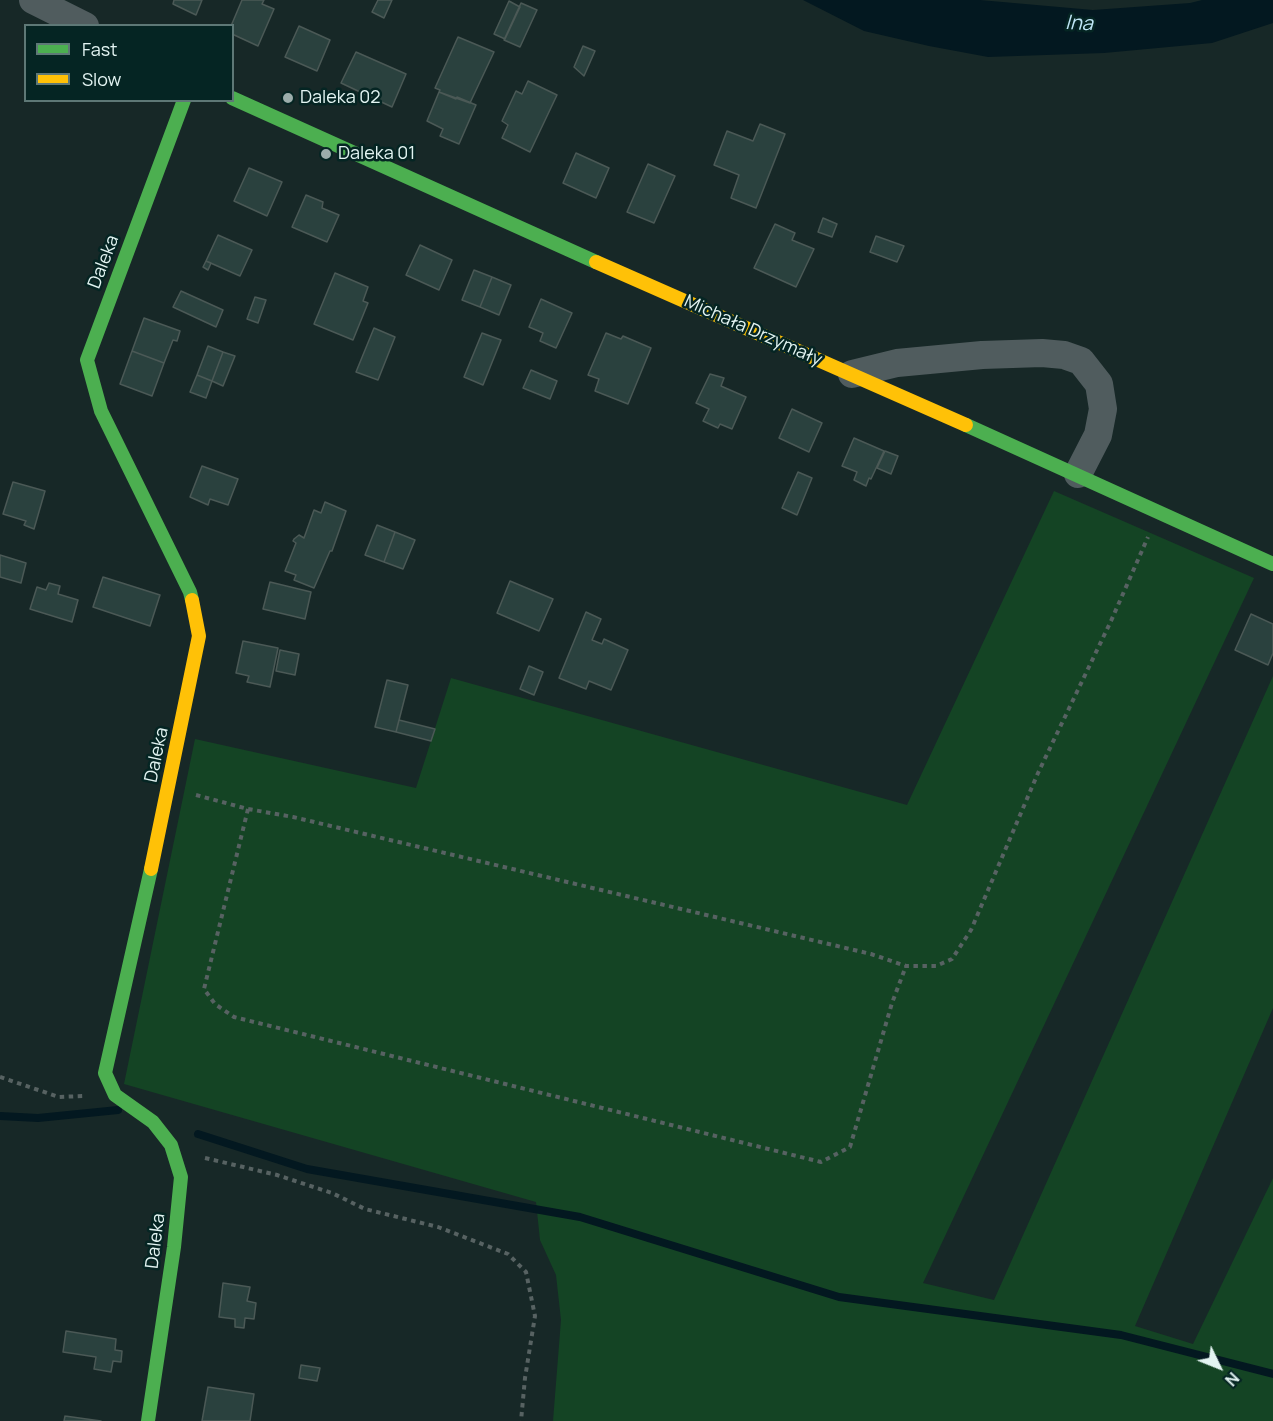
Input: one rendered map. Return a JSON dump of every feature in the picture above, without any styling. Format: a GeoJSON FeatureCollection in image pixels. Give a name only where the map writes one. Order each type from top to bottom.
{"type":"FeatureCollection","features":[{"type":"Feature","properties":{"kind":"street"},"geometry":{"type":"LineString","coordinates":[[33,0],[81,24]]}},
{"type":"Feature","properties":{"kind":"street","name":"Michała Drzymały"},"geometry":{"type":"LineString","coordinates":[[234,99],[1078,474],[1273,564]]}},
{"type":"Feature","properties":{"kind":"street","name":"Daleka"},"geometry":{"type":"LineString","coordinates":[[148,1421],[174,1248],[181,1177],[171,1145],[153,1122],[115,1095],[105,1073],[169,787],[199,636],[190,592],[101,411],[87,360],[183,102]]}},
{"type":"Feature","properties":{"kind":"street"},"geometry":{"type":"LineString","coordinates":[[852,374],[897,363],[982,355],[1042,353],[1064,355],[1081,361],[1099,384],[1103,409],[1098,435],[1078,474]]}},
{"type":"Feature","properties":{"kind":"path"},"geometry":{"type":"LineString","coordinates":[[169,787],[248,810],[293,817],[859,952],[906,966],[936,966],[952,959],[971,930],[1038,773],[1112,621],[1160,512]]}},
{"type":"Feature","properties":{"kind":"path"},"geometry":{"type":"LineString","coordinates":[[248,810],[204,989],[215,1004],[234,1017],[821,1162],[850,1147],[892,1003],[906,966]]}},
{"type":"Feature","properties":{"kind":"path"},"geometry":{"type":"LineString","coordinates":[[0,1077],[59,1096],[115,1095]]}},
{"type":"Feature","properties":{"kind":"path"},"geometry":{"type":"LineString","coordinates":[[171,1145],[194,1155],[277,1175],[332,1193],[365,1209],[438,1227],[508,1254],[526,1272],[535,1316],[521,1421]]}},
{"type":"Feature","properties":{"kind":"green space"},"geometry":{"type":"Polygon","coordinates":[[[1054,491],[1254,578],[923,1283],[994,1300],[1273,676],[1273,1008],[1135,1326],[1193,1344],[1273,1178],[1273,1421],[553,1421],[561,1320],[556,1275],[540,1240],[536,1202],[124,1084],[195,739],[416,788],[451,678],[907,805],[1054,491]]]}},
{"type":"Feature","properties":{"kind":"water","name":"Ina"},"geometry":{"type":"Polygon","coordinates":[[[803,0],[980,0],[1093,10],[1190,3],[1202,0],[1273,0],[1273,23],[1212,43],[1104,53],[988,57],[864,31],[803,0]]]}},
{"type":"Feature","properties":{"kind":"building"},"geometry":{"type":"Polygon","coordinates":[[[174,0],[202,0],[196,15],[173,4],[174,0]]]}},
{"type":"Feature","properties":{"kind":"building"},"geometry":{"type":"Polygon","coordinates":[[[242,0],[264,0],[262,4],[274,9],[258,46],[234,35],[234,24],[232,24],[242,0]]]}},
{"type":"Feature","properties":{"kind":"building"},"geometry":{"type":"Polygon","coordinates":[[[378,0],[392,0],[384,18],[372,12],[378,0]]]}},
{"type":"Feature","properties":{"kind":"building"},"geometry":{"type":"Polygon","coordinates":[[[509,1],[520,7],[505,39],[494,34],[509,1]]]}},
{"type":"Feature","properties":{"kind":"building"},"geometry":{"type":"Polygon","coordinates":[[[521,3],[537,10],[520,47],[504,40],[521,3]]]}},
{"type":"Feature","properties":{"kind":"building"},"geometry":{"type":"Polygon","coordinates":[[[299,26],[330,40],[317,71],[285,57],[299,26]]]}},
{"type":"Feature","properties":{"kind":"building"},"geometry":{"type":"Polygon","coordinates":[[[458,37],[494,52],[470,103],[439,92],[440,90],[435,88],[458,37]]]}},
{"type":"Feature","properties":{"kind":"building"},"geometry":{"type":"Polygon","coordinates":[[[583,46],[595,51],[584,76],[574,67],[583,46]]]}},
{"type":"Feature","properties":{"kind":"building"},"geometry":{"type":"Polygon","coordinates":[[[356,52],[406,74],[392,107],[341,83],[356,52]]]}},
{"type":"Feature","properties":{"kind":"building"},"geometry":{"type":"Polygon","coordinates":[[[528,81],[557,95],[530,152],[502,138],[508,125],[502,121],[516,91],[522,94],[528,81]]]}},
{"type":"Feature","properties":{"kind":"building"},"geometry":{"type":"Polygon","coordinates":[[[439,92],[476,105],[459,144],[440,136],[443,129],[427,121],[439,92]]]}},
{"type":"Feature","properties":{"kind":"building"},"geometry":{"type":"Polygon","coordinates":[[[760,124],[785,134],[756,208],[731,198],[739,175],[714,165],[727,131],[753,141],[760,124]]]}},
{"type":"Feature","properties":{"kind":"building"},"geometry":{"type":"Polygon","coordinates":[[[576,153],[609,168],[596,198],[563,183],[576,153]]]}},
{"type":"Feature","properties":{"kind":"building"},"geometry":{"type":"Polygon","coordinates":[[[648,164],[675,176],[654,223],[627,212],[648,164]]]}},
{"type":"Feature","properties":{"kind":"building"},"geometry":{"type":"Polygon","coordinates":[[[249,168],[282,182],[267,216],[234,201],[249,168]]]}},
{"type":"Feature","properties":{"kind":"building"},"geometry":{"type":"Polygon","coordinates":[[[306,195],[323,202],[322,208],[339,215],[327,242],[292,227],[306,195]]]}},
{"type":"Feature","properties":{"kind":"building"},"geometry":{"type":"Polygon","coordinates":[[[823,218],[837,224],[832,237],[818,232],[823,218]]]}},
{"type":"Feature","properties":{"kind":"building"},"geometry":{"type":"Polygon","coordinates":[[[775,224],[795,233],[792,240],[814,249],[796,287],[754,268],[775,224]]]}},
{"type":"Feature","properties":{"kind":"building"},"geometry":{"type":"Polygon","coordinates":[[[218,235],[252,250],[240,276],[206,261],[218,235]]]}},
{"type":"Feature","properties":{"kind":"building"},"geometry":{"type":"Polygon","coordinates":[[[876,236],[904,246],[897,262],[870,252],[876,236]]]}},
{"type":"Feature","properties":{"kind":"building"},"geometry":{"type":"Polygon","coordinates":[[[420,245],[452,260],[439,290],[406,275],[420,245]]]}},
{"type":"Feature","properties":{"kind":"building"},"geometry":{"type":"Polygon","coordinates":[[[206,261],[211,263],[208,270],[203,267],[206,261]]]}},
{"type":"Feature","properties":{"kind":"building"},"geometry":{"type":"Polygon","coordinates":[[[474,270],[492,277],[480,307],[462,300],[474,270]]]}},
{"type":"Feature","properties":{"kind":"building"},"geometry":{"type":"Polygon","coordinates":[[[335,273],[368,287],[363,301],[368,303],[353,340],[314,324],[335,273]]]}},
{"type":"Feature","properties":{"kind":"building"},"geometry":{"type":"Polygon","coordinates":[[[492,277],[511,285],[499,315],[480,307],[492,277]]]}},
{"type":"Feature","properties":{"kind":"building"},"geometry":{"type":"Polygon","coordinates":[[[181,291],[223,310],[216,327],[173,307],[181,291]]]}},
{"type":"Feature","properties":{"kind":"building"},"geometry":{"type":"Polygon","coordinates":[[[255,297],[266,300],[258,323],[247,319],[255,297]]]}},
{"type":"Feature","properties":{"kind":"building"},"geometry":{"type":"Polygon","coordinates":[[[541,299],[572,313],[556,348],[540,341],[543,333],[529,327],[541,299]]]}},
{"type":"Feature","properties":{"kind":"building"},"geometry":{"type":"Polygon","coordinates":[[[144,318],[180,331],[177,341],[173,340],[164,363],[132,351],[144,318]]]}},
{"type":"Feature","properties":{"kind":"building"},"geometry":{"type":"Polygon","coordinates":[[[374,328],[395,337],[378,380],[356,372],[374,328]]]}},
{"type":"Feature","properties":{"kind":"building"},"geometry":{"type":"Polygon","coordinates":[[[482,333],[501,340],[483,385],[464,377],[482,333]]]}},
{"type":"Feature","properties":{"kind":"building"},"geometry":{"type":"Polygon","coordinates":[[[606,333],[621,339],[623,336],[651,348],[628,404],[595,391],[599,379],[588,375],[606,333]]]}},
{"type":"Feature","properties":{"kind":"building"},"geometry":{"type":"Polygon","coordinates":[[[208,346],[223,352],[212,381],[197,375],[208,346]]]}},
{"type":"Feature","properties":{"kind":"building"},"geometry":{"type":"Polygon","coordinates":[[[132,351],[164,363],[152,396],[120,384],[132,351]]]}},
{"type":"Feature","properties":{"kind":"building"},"geometry":{"type":"Polygon","coordinates":[[[223,352],[235,356],[223,386],[212,381],[223,352]]]}},
{"type":"Feature","properties":{"kind":"building"},"geometry":{"type":"Polygon","coordinates":[[[531,370],[557,381],[550,399],[523,388],[531,370]]]}},
{"type":"Feature","properties":{"kind":"building"},"geometry":{"type":"Polygon","coordinates":[[[710,374],[724,378],[721,386],[746,397],[732,429],[720,424],[718,428],[703,421],[709,409],[696,403],[710,374]]]}},
{"type":"Feature","properties":{"kind":"building"},"geometry":{"type":"Polygon","coordinates":[[[197,375],[212,381],[206,398],[190,392],[197,375]]]}},
{"type":"Feature","properties":{"kind":"building"},"geometry":{"type":"Polygon","coordinates":[[[792,409],[822,423],[809,452],[779,438],[792,409]]]}},
{"type":"Feature","properties":{"kind":"building"},"geometry":{"type":"Polygon","coordinates":[[[854,438],[884,451],[866,486],[854,480],[857,472],[842,466],[854,438]]]}},
{"type":"Feature","properties":{"kind":"building"},"geometry":{"type":"Polygon","coordinates":[[[885,451],[898,456],[891,474],[877,468],[885,451]]]}},
{"type":"Feature","properties":{"kind":"building"},"geometry":{"type":"Polygon","coordinates":[[[202,466],[238,479],[228,505],[210,499],[208,505],[190,497],[202,466]]]}},
{"type":"Feature","properties":{"kind":"building"},"geometry":{"type":"Polygon","coordinates":[[[798,472],[812,478],[797,515],[782,508],[798,472]]]}},
{"type":"Feature","properties":{"kind":"building"},"geometry":{"type":"Polygon","coordinates":[[[13,482],[45,491],[34,529],[24,525],[26,521],[3,514],[13,482]]]}},
{"type":"Feature","properties":{"kind":"building"},"geometry":{"type":"Polygon","coordinates":[[[325,502],[346,511],[332,551],[314,588],[294,580],[296,575],[285,571],[296,543],[294,539],[299,535],[304,538],[314,510],[321,513],[325,502]]]}},
{"type":"Feature","properties":{"kind":"building"},"geometry":{"type":"Polygon","coordinates":[[[377,525],[395,532],[384,562],[365,555],[377,525]]]}},
{"type":"Feature","properties":{"kind":"building"},"geometry":{"type":"Polygon","coordinates":[[[395,532],[415,540],[403,569],[384,562],[395,532]]]}},
{"type":"Feature","properties":{"kind":"building"},"geometry":{"type":"Polygon","coordinates":[[[0,555],[26,563],[21,583],[0,577],[0,555]]]}},
{"type":"Feature","properties":{"kind":"building"},"geometry":{"type":"Polygon","coordinates":[[[103,577],[160,595],[150,626],[93,607],[103,577]]]}},
{"type":"Feature","properties":{"kind":"building"},"geometry":{"type":"Polygon","coordinates":[[[510,581],[553,599],[539,631],[497,613],[510,581]]]}},
{"type":"Feature","properties":{"kind":"building"},"geometry":{"type":"Polygon","coordinates":[[[270,582],[311,592],[305,619],[263,609],[270,582]]]}},
{"type":"Feature","properties":{"kind":"building"},"geometry":{"type":"Polygon","coordinates":[[[49,583],[60,586],[58,594],[78,600],[72,622],[30,609],[37,587],[46,590],[49,583]]]}},
{"type":"Feature","properties":{"kind":"building"},"geometry":{"type":"Polygon","coordinates":[[[586,612],[601,619],[592,640],[602,644],[604,639],[628,650],[611,690],[589,681],[586,689],[559,678],[586,612]]]}},
{"type":"Feature","properties":{"kind":"building"},"geometry":{"type":"Polygon","coordinates":[[[1251,614],[1273,624],[1273,653],[1268,665],[1235,650],[1251,614]]]}},
{"type":"Feature","properties":{"kind":"building"},"geometry":{"type":"Polygon","coordinates":[[[243,641],[278,648],[270,687],[247,682],[249,676],[236,673],[243,641]]]}},
{"type":"Feature","properties":{"kind":"building"},"geometry":{"type":"Polygon","coordinates":[[[280,650],[299,654],[295,675],[276,671],[280,650]]]}},
{"type":"Feature","properties":{"kind":"building"},"geometry":{"type":"Polygon","coordinates":[[[529,666],[543,672],[534,695],[520,689],[529,666]]]}},
{"type":"Feature","properties":{"kind":"building"},"geometry":{"type":"Polygon","coordinates":[[[387,680],[408,685],[396,732],[375,727],[387,680]]]}},
{"type":"Feature","properties":{"kind":"building"},"geometry":{"type":"Polygon","coordinates":[[[399,720],[435,729],[431,741],[396,732],[399,720]]]}},
{"type":"Feature","properties":{"kind":"building"},"geometry":{"type":"Polygon","coordinates":[[[223,1283],[250,1287],[247,1301],[256,1303],[254,1319],[245,1318],[244,1328],[235,1327],[235,1319],[219,1317],[223,1283]]]}},
{"type":"Feature","properties":{"kind":"building"},"geometry":{"type":"Polygon","coordinates":[[[66,1331],[116,1339],[115,1350],[122,1351],[121,1362],[113,1361],[111,1372],[94,1369],[96,1357],[63,1352],[66,1331]]]}},
{"type":"Feature","properties":{"kind":"building"},"geometry":{"type":"Polygon","coordinates":[[[301,1365],[320,1368],[317,1381],[299,1378],[301,1365]]]}},
{"type":"Feature","properties":{"kind":"building"},"geometry":{"type":"Polygon","coordinates":[[[208,1387],[254,1394],[250,1421],[202,1421],[208,1387]]]}},
{"type":"Feature","properties":{"kind":"building"},"geometry":{"type":"Polygon","coordinates":[[[65,1416],[101,1421],[64,1421],[65,1416]]]}},
{"type":"Feature","properties":{"kind":"waterway"},"geometry":{"type":"LineString","coordinates":[[0,1116],[38,1118],[118,1110]]}},
{"type":"Feature","properties":{"kind":"waterway"},"geometry":{"type":"LineString","coordinates":[[198,1134],[307,1169],[580,1217],[839,1297],[1121,1335],[1273,1374]]}},
{"type":"Feature","properties":{"kind":"traffic: fast"},"geometry":{"type":"LineString","coordinates":[[234,99],[596,262]]}},
{"type":"Feature","properties":{"kind":"traffic: fast"},"geometry":{"type":"LineString","coordinates":[[183,102],[87,360],[101,411],[192,600]]}},
{"type":"Feature","properties":{"kind":"traffic: fast"},"geometry":{"type":"LineString","coordinates":[[966,425],[1273,564]]}},
{"type":"Feature","properties":{"kind":"traffic: fast"},"geometry":{"type":"LineString","coordinates":[[148,1421],[174,1247],[181,1177],[171,1145],[153,1122],[115,1095],[105,1073],[151,869]]}},
{"type":"Feature","properties":{"kind":"traffic: slow"},"geometry":{"type":"LineString","coordinates":[[596,262],[966,425]]}},
{"type":"Feature","properties":{"kind":"traffic: slow"},"geometry":{"type":"LineString","coordinates":[[151,869],[199,636],[192,600]]}},
{"type":"Feature","properties":{"kind":"place","name":"Daleka 02"},"geometry":{"type":"Point","coordinates":[288,98]}},
{"type":"Feature","properties":{"kind":"place","name":"Daleka 01"},"geometry":{"type":"Point","coordinates":[326,154]}}]}
